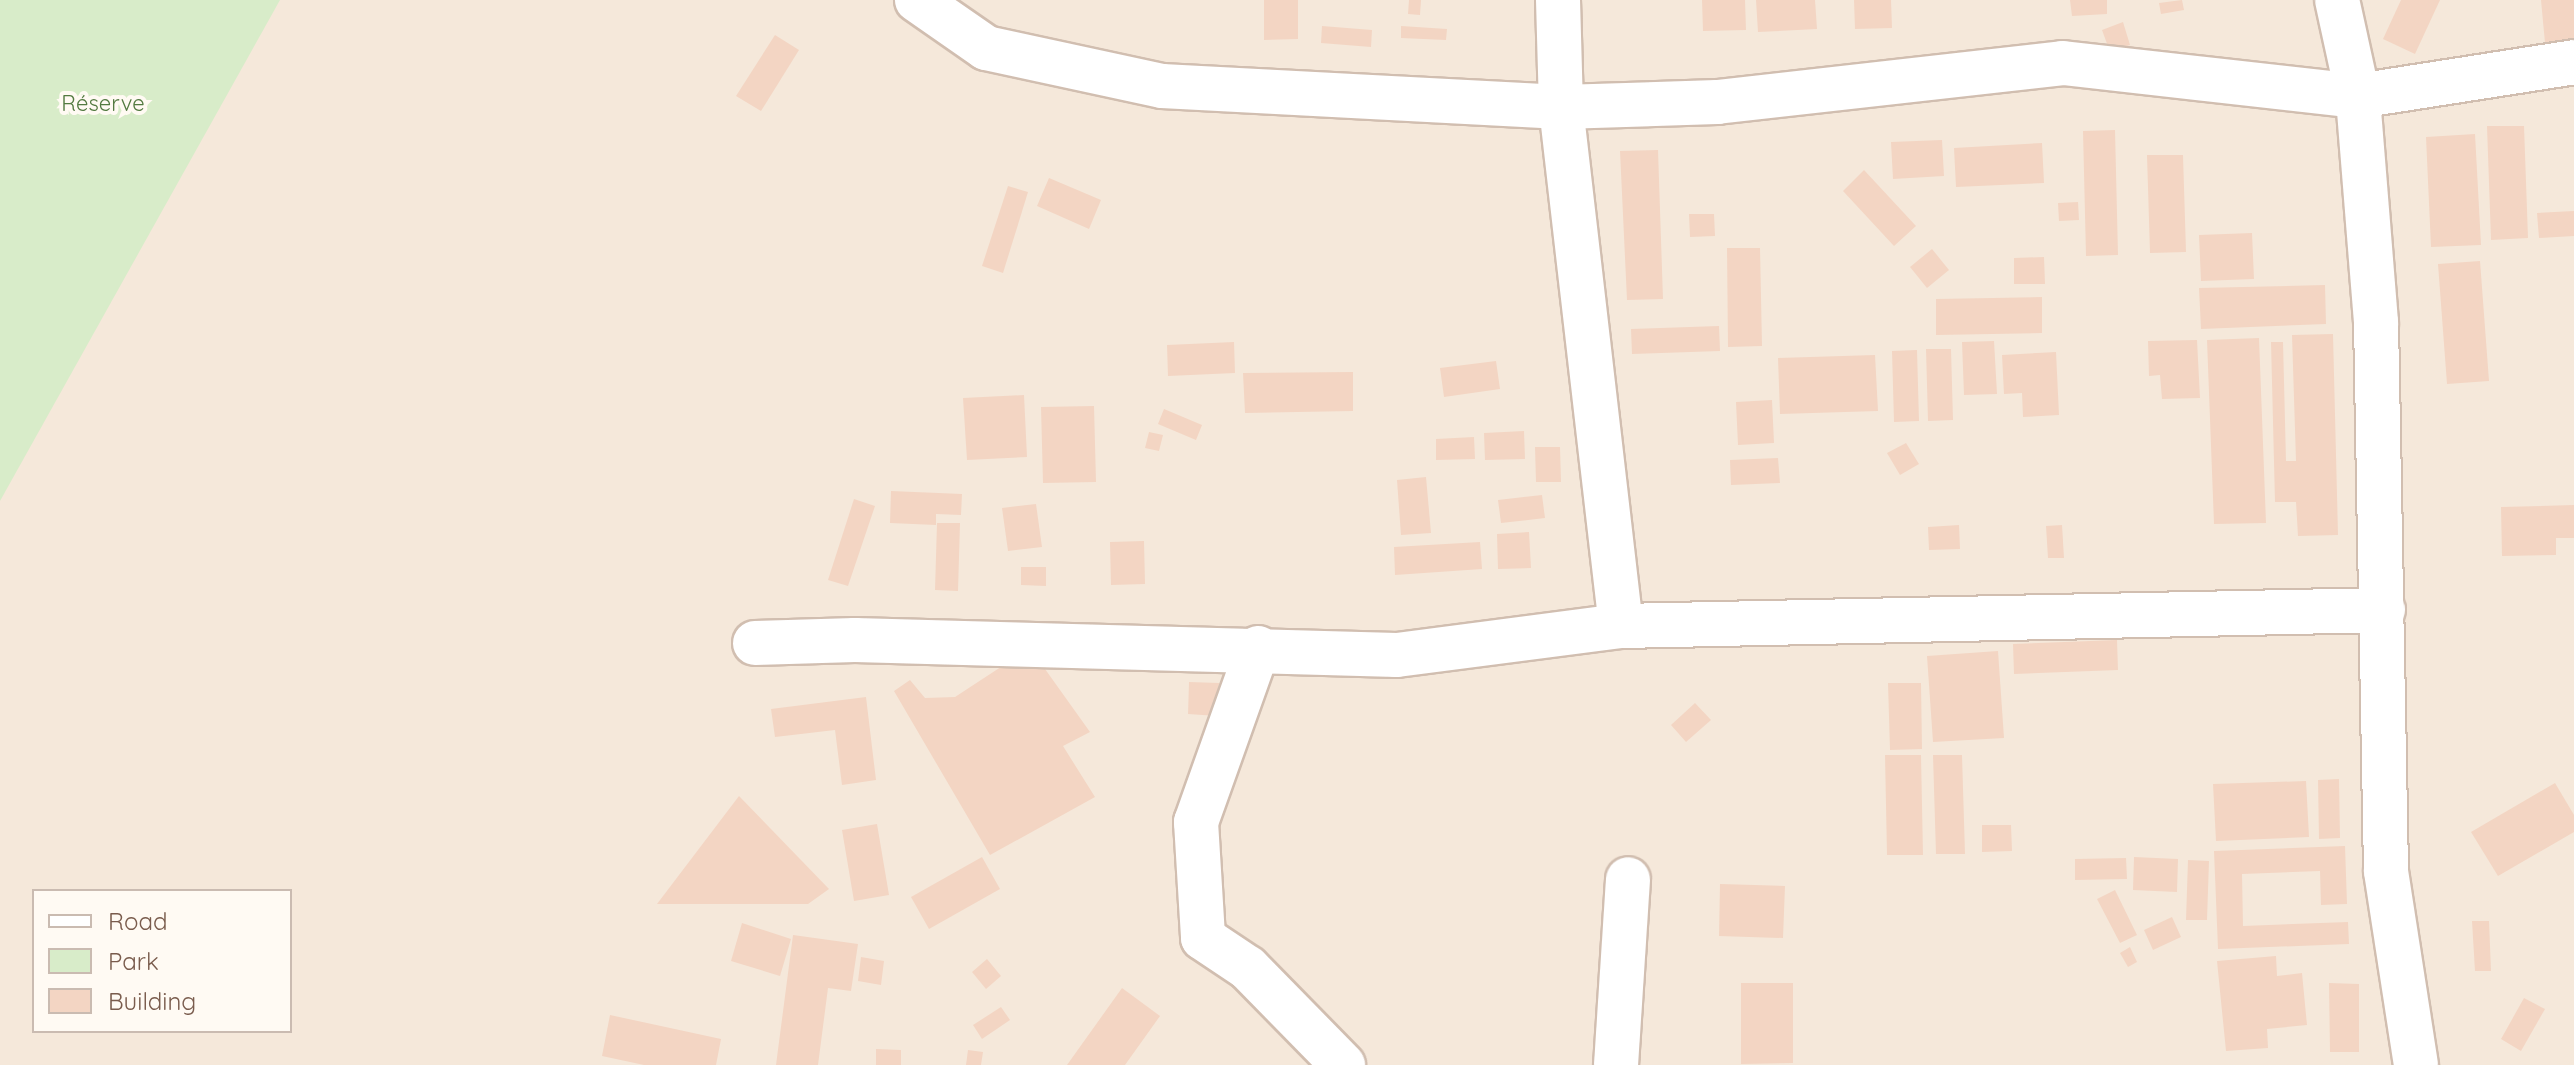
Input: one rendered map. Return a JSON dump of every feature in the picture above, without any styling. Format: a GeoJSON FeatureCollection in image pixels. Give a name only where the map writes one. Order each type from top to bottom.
{"type":"FeatureCollection","features":[{"type":"Feature","properties":{"kind":"street"},"geometry":{"type":"LineString","coordinates":[[917,0],[986,48],[1162,86],[1561,107],[1717,102],[2063,63],[2358,96],[2574,62]]}},
{"type":"Feature","properties":{"kind":"street"},"geometry":{"type":"LineString","coordinates":[[1558,0],[1561,107],[1621,626]]}},
{"type":"Feature","properties":{"kind":"street"},"geometry":{"type":"LineString","coordinates":[[2337,0],[2358,96],[2376,322],[2386,871],[2416,1065]]}},
{"type":"Feature","properties":{"kind":"street"},"geometry":{"type":"LineString","coordinates":[[755,643],[855,640],[1258,648],[1397,655],[1621,626],[2383,610]]}},
{"type":"Feature","properties":{"kind":"street"},"geometry":{"type":"LineString","coordinates":[[1258,648],[1196,822],[1203,938],[1248,968],[1343,1065]]}},
{"type":"Feature","properties":{"kind":"street"},"geometry":{"type":"LineString","coordinates":[[1616,1065],[1628,879]]}},
{"type":"Feature","properties":{"kind":"shaded area"},"geometry":{"type":"Polygon","coordinates":[[[0,0],[2574,0],[2574,1065],[0,1065],[0,0]]]}},
{"type":"Feature","properties":{"kind":"green space","name":"Réserve"},"geometry":{"type":"Polygon","coordinates":[[[0,0],[280,0],[0,501],[0,0]]]}},
{"type":"Feature","properties":{"kind":"building"},"geometry":{"type":"Polygon","coordinates":[[[1264,0],[1298,0],[1298,39],[1264,40],[1264,0]]]}},
{"type":"Feature","properties":{"kind":"building"},"geometry":{"type":"Polygon","coordinates":[[[1409,0],[1421,0],[1420,15],[1408,14],[1409,0]]]}},
{"type":"Feature","properties":{"kind":"building"},"geometry":{"type":"Polygon","coordinates":[[[1702,0],[1745,0],[1746,30],[1703,31],[1702,0]]]}},
{"type":"Feature","properties":{"kind":"building"},"geometry":{"type":"Polygon","coordinates":[[[1756,0],[1815,0],[1817,29],[1758,32],[1756,0]]]}},
{"type":"Feature","properties":{"kind":"building"},"geometry":{"type":"Polygon","coordinates":[[[1854,0],[1891,0],[1892,28],[1855,29],[1854,0]]]}},
{"type":"Feature","properties":{"kind":"building"},"geometry":{"type":"Polygon","coordinates":[[[2070,0],[2107,0],[2107,14],[2072,16],[2070,0]]]}},
{"type":"Feature","properties":{"kind":"building"},"geometry":{"type":"Polygon","coordinates":[[[2182,0],[2184,10],[2161,14],[2159,3],[2182,0]]]}},
{"type":"Feature","properties":{"kind":"building"},"geometry":{"type":"Polygon","coordinates":[[[2401,0],[2440,0],[2415,54],[2383,39],[2401,0]]]}},
{"type":"Feature","properties":{"kind":"building"},"geometry":{"type":"Polygon","coordinates":[[[2541,0],[2574,0],[2574,41],[2545,43],[2541,0]]]}},
{"type":"Feature","properties":{"kind":"building"},"geometry":{"type":"Polygon","coordinates":[[[2123,22],[2130,45],[2110,52],[2102,30],[2123,22]]]}},
{"type":"Feature","properties":{"kind":"building"},"geometry":{"type":"Polygon","coordinates":[[[1322,26],[1372,30],[1371,47],[1321,43],[1322,26]]]}},
{"type":"Feature","properties":{"kind":"building"},"geometry":{"type":"Polygon","coordinates":[[[1401,26],[1447,29],[1446,40],[1401,38],[1401,26]]]}},
{"type":"Feature","properties":{"kind":"building"},"geometry":{"type":"Polygon","coordinates":[[[775,35],[799,50],[761,111],[736,96],[775,35]]]}},
{"type":"Feature","properties":{"kind":"building"},"geometry":{"type":"Polygon","coordinates":[[[2487,126],[2524,126],[2528,238],[2491,240],[2487,126]]]}},
{"type":"Feature","properties":{"kind":"building"},"geometry":{"type":"Polygon","coordinates":[[[2115,130],[2118,255],[2086,256],[2083,131],[2115,130]]]}},
{"type":"Feature","properties":{"kind":"building"},"geometry":{"type":"Polygon","coordinates":[[[2475,134],[2481,245],[2431,247],[2426,137],[2475,134]]]}},
{"type":"Feature","properties":{"kind":"building"},"geometry":{"type":"Polygon","coordinates":[[[1942,140],[1944,176],[1893,179],[1891,142],[1942,140]]]}},
{"type":"Feature","properties":{"kind":"building"},"geometry":{"type":"Polygon","coordinates":[[[2042,143],[2044,183],[1956,187],[1954,148],[2042,143]]]}},
{"type":"Feature","properties":{"kind":"building"},"geometry":{"type":"Polygon","coordinates":[[[1658,150],[1663,299],[1627,300],[1620,151],[1658,150]]]}},
{"type":"Feature","properties":{"kind":"building"},"geometry":{"type":"Polygon","coordinates":[[[2147,155],[2183,155],[2186,252],[2150,253],[2147,155]]]}},
{"type":"Feature","properties":{"kind":"building"},"geometry":{"type":"Polygon","coordinates":[[[1864,170],[1916,226],[1894,246],[1843,191],[1864,170]]]}},
{"type":"Feature","properties":{"kind":"building"},"geometry":{"type":"Polygon","coordinates":[[[1049,178],[1101,200],[1089,229],[1037,206],[1049,178]]]}},
{"type":"Feature","properties":{"kind":"building"},"geometry":{"type":"Polygon","coordinates":[[[1008,186],[1028,192],[1003,273],[982,266],[1008,186]]]}},
{"type":"Feature","properties":{"kind":"building"},"geometry":{"type":"Polygon","coordinates":[[[2078,202],[2079,220],[2059,221],[2058,203],[2078,202]]]}},
{"type":"Feature","properties":{"kind":"building"},"geometry":{"type":"Polygon","coordinates":[[[2574,211],[2574,236],[2539,238],[2537,213],[2574,211]]]}},
{"type":"Feature","properties":{"kind":"building"},"geometry":{"type":"Polygon","coordinates":[[[1689,214],[1714,214],[1715,236],[1690,237],[1689,214]]]}},
{"type":"Feature","properties":{"kind":"building"},"geometry":{"type":"Polygon","coordinates":[[[2252,233],[2254,279],[2201,281],[2199,235],[2252,233]]]}},
{"type":"Feature","properties":{"kind":"building"},"geometry":{"type":"Polygon","coordinates":[[[1727,248],[1760,248],[1762,346],[1728,347],[1727,248]]]}},
{"type":"Feature","properties":{"kind":"building"},"geometry":{"type":"Polygon","coordinates":[[[1932,249],[1949,270],[1927,288],[1910,267],[1932,249]]]}},
{"type":"Feature","properties":{"kind":"building"},"geometry":{"type":"Polygon","coordinates":[[[2044,257],[2045,284],[2014,284],[2014,258],[2044,257]]]}},
{"type":"Feature","properties":{"kind":"building"},"geometry":{"type":"Polygon","coordinates":[[[2480,261],[2489,381],[2447,384],[2438,264],[2480,261]]]}},
{"type":"Feature","properties":{"kind":"building"},"geometry":{"type":"Polygon","coordinates":[[[2325,285],[2326,324],[2201,329],[2199,288],[2325,285]]]}},
{"type":"Feature","properties":{"kind":"building"},"geometry":{"type":"Polygon","coordinates":[[[2042,297],[2042,333],[1936,335],[1936,299],[2042,297]]]}},
{"type":"Feature","properties":{"kind":"building"},"geometry":{"type":"Polygon","coordinates":[[[1719,326],[1720,351],[1632,354],[1631,329],[1719,326]]]}},
{"type":"Feature","properties":{"kind":"building"},"geometry":{"type":"Polygon","coordinates":[[[2333,334],[2338,535],[2298,536],[2296,502],[2275,502],[2271,342],[2283,342],[2286,461],[2296,461],[2292,335],[2333,334]]]}},
{"type":"Feature","properties":{"kind":"building"},"geometry":{"type":"Polygon","coordinates":[[[2259,338],[2266,523],[2214,524],[2207,340],[2259,338]]]}},
{"type":"Feature","properties":{"kind":"building"},"geometry":{"type":"Polygon","coordinates":[[[2197,340],[2200,398],[2162,399],[2160,375],[2149,376],[2148,341],[2197,340]]]}},
{"type":"Feature","properties":{"kind":"building"},"geometry":{"type":"Polygon","coordinates":[[[1994,341],[1997,394],[1964,395],[1962,342],[1994,341]]]}},
{"type":"Feature","properties":{"kind":"building"},"geometry":{"type":"Polygon","coordinates":[[[1234,342],[1235,373],[1168,376],[1167,345],[1234,342]]]}},
{"type":"Feature","properties":{"kind":"building"},"geometry":{"type":"Polygon","coordinates":[[[1926,349],[1951,349],[1953,420],[1928,421],[1926,349]]]}},
{"type":"Feature","properties":{"kind":"building"},"geometry":{"type":"Polygon","coordinates":[[[1917,350],[1919,421],[1894,422],[1892,351],[1917,350]]]}},
{"type":"Feature","properties":{"kind":"building"},"geometry":{"type":"Polygon","coordinates":[[[2056,352],[2059,415],[2023,417],[2022,393],[2004,394],[2002,355],[2056,352]]]}},
{"type":"Feature","properties":{"kind":"building"},"geometry":{"type":"Polygon","coordinates":[[[1875,355],[1878,411],[1780,414],[1778,358],[1875,355]]]}},
{"type":"Feature","properties":{"kind":"building"},"geometry":{"type":"Polygon","coordinates":[[[1496,361],[1500,389],[1444,397],[1440,368],[1496,361]]]}},
{"type":"Feature","properties":{"kind":"building"},"geometry":{"type":"Polygon","coordinates":[[[1353,372],[1353,411],[1245,413],[1243,373],[1353,372]]]}},
{"type":"Feature","properties":{"kind":"building"},"geometry":{"type":"Polygon","coordinates":[[[1024,395],[1027,457],[967,460],[963,398],[1024,395]]]}},
{"type":"Feature","properties":{"kind":"building"},"geometry":{"type":"Polygon","coordinates":[[[1772,400],[1774,443],[1738,445],[1736,402],[1772,400]]]}},
{"type":"Feature","properties":{"kind":"building"},"geometry":{"type":"Polygon","coordinates":[[[1094,406],[1096,482],[1043,483],[1041,407],[1094,406]]]}},
{"type":"Feature","properties":{"kind":"building"},"geometry":{"type":"Polygon","coordinates":[[[1164,409],[1202,425],[1196,440],[1158,424],[1164,409]]]}},
{"type":"Feature","properties":{"kind":"building"},"geometry":{"type":"Polygon","coordinates":[[[1524,431],[1525,459],[1485,460],[1484,433],[1524,431]]]}},
{"type":"Feature","properties":{"kind":"building"},"geometry":{"type":"Polygon","coordinates":[[[1149,432],[1163,435],[1159,451],[1145,448],[1149,432]]]}},
{"type":"Feature","properties":{"kind":"building"},"geometry":{"type":"Polygon","coordinates":[[[1474,437],[1475,459],[1436,460],[1436,439],[1474,437]]]}},
{"type":"Feature","properties":{"kind":"building"},"geometry":{"type":"Polygon","coordinates":[[[1906,443],[1919,464],[1900,475],[1887,453],[1906,443]]]}},
{"type":"Feature","properties":{"kind":"building"},"geometry":{"type":"Polygon","coordinates":[[[1535,447],[1560,447],[1561,482],[1536,482],[1535,447]]]}},
{"type":"Feature","properties":{"kind":"building"},"geometry":{"type":"Polygon","coordinates":[[[1778,458],[1780,483],[1731,485],[1730,460],[1778,458]]]}},
{"type":"Feature","properties":{"kind":"building"},"geometry":{"type":"Polygon","coordinates":[[[1426,477],[1431,533],[1401,535],[1397,480],[1426,477]]]}},
{"type":"Feature","properties":{"kind":"building"},"geometry":{"type":"Polygon","coordinates":[[[891,491],[962,494],[961,515],[936,514],[936,525],[890,523],[891,491]]]}},
{"type":"Feature","properties":{"kind":"building"},"geometry":{"type":"Polygon","coordinates":[[[1542,495],[1545,518],[1501,523],[1498,500],[1542,495]]]}},
{"type":"Feature","properties":{"kind":"building"},"geometry":{"type":"Polygon","coordinates":[[[854,499],[875,506],[848,586],[828,580],[854,499]]]}},
{"type":"Feature","properties":{"kind":"building"},"geometry":{"type":"Polygon","coordinates":[[[1036,504],[1042,547],[1008,551],[1002,508],[1036,504]]]}},
{"type":"Feature","properties":{"kind":"building"},"geometry":{"type":"Polygon","coordinates":[[[2574,505],[2574,538],[2556,538],[2556,555],[2502,556],[2501,507],[2574,505]]]}},
{"type":"Feature","properties":{"kind":"building"},"geometry":{"type":"Polygon","coordinates":[[[937,523],[960,523],[958,591],[935,590],[937,523]]]}},
{"type":"Feature","properties":{"kind":"building"},"geometry":{"type":"Polygon","coordinates":[[[1959,525],[1960,549],[1929,550],[1928,527],[1959,525]]]}},
{"type":"Feature","properties":{"kind":"building"},"geometry":{"type":"Polygon","coordinates":[[[2062,525],[2064,558],[2048,558],[2046,526],[2062,525]]]}},
{"type":"Feature","properties":{"kind":"building"},"geometry":{"type":"Polygon","coordinates":[[[1529,532],[1531,568],[1498,569],[1497,534],[1529,532]]]}},
{"type":"Feature","properties":{"kind":"building"},"geometry":{"type":"Polygon","coordinates":[[[1144,541],[1145,584],[1111,585],[1110,542],[1144,541]]]}},
{"type":"Feature","properties":{"kind":"building"},"geometry":{"type":"Polygon","coordinates":[[[1480,542],[1482,569],[1395,575],[1394,547],[1480,542]]]}},
{"type":"Feature","properties":{"kind":"building"},"geometry":{"type":"Polygon","coordinates":[[[1021,567],[1046,567],[1046,586],[1021,585],[1021,567]]]}},
{"type":"Feature","properties":{"kind":"building"},"geometry":{"type":"Polygon","coordinates":[[[2117,640],[2118,670],[2014,674],[2013,644],[2117,640]]]}},
{"type":"Feature","properties":{"kind":"building"},"geometry":{"type":"Polygon","coordinates":[[[1030,648],[1090,732],[1063,746],[1095,797],[990,855],[894,691],[910,680],[925,698],[955,697],[1030,648]]]}},
{"type":"Feature","properties":{"kind":"building"},"geometry":{"type":"Polygon","coordinates":[[[1998,651],[2004,738],[1933,742],[1927,656],[1998,651]]]}},
{"type":"Feature","properties":{"kind":"building"},"geometry":{"type":"Polygon","coordinates":[[[1189,682],[1219,683],[1217,716],[1188,714],[1189,682]]]}},
{"type":"Feature","properties":{"kind":"building"},"geometry":{"type":"Polygon","coordinates":[[[1888,683],[1921,683],[1922,749],[1890,750],[1888,683]]]}},
{"type":"Feature","properties":{"kind":"building"},"geometry":{"type":"Polygon","coordinates":[[[866,697],[876,780],[842,785],[835,730],[775,737],[771,709],[866,697]]]}},
{"type":"Feature","properties":{"kind":"building"},"geometry":{"type":"Polygon","coordinates":[[[1695,703],[1711,720],[1686,742],[1671,725],[1695,703]]]}},
{"type":"Feature","properties":{"kind":"building"},"geometry":{"type":"Polygon","coordinates":[[[1885,755],[1921,755],[1923,855],[1887,855],[1885,755]]]}},
{"type":"Feature","properties":{"kind":"building"},"geometry":{"type":"Polygon","coordinates":[[[1933,755],[1962,755],[1965,854],[1936,854],[1933,755]]]}},
{"type":"Feature","properties":{"kind":"building"},"geometry":{"type":"Polygon","coordinates":[[[2339,779],[2340,838],[2319,839],[2318,780],[2339,779]]]}},
{"type":"Feature","properties":{"kind":"building"},"geometry":{"type":"Polygon","coordinates":[[[2306,781],[2309,837],[2216,841],[2213,784],[2306,781]]]}},
{"type":"Feature","properties":{"kind":"building"},"geometry":{"type":"Polygon","coordinates":[[[2555,783],[2574,815],[2574,832],[2498,876],[2471,832],[2555,783]]]}},
{"type":"Feature","properties":{"kind":"building"},"geometry":{"type":"Polygon","coordinates":[[[739,796],[829,889],[808,904],[657,904],[739,796]]]}},
{"type":"Feature","properties":{"kind":"building"},"geometry":{"type":"Polygon","coordinates":[[[877,824],[889,895],[854,901],[842,830],[877,824]]]}},
{"type":"Feature","properties":{"kind":"building"},"geometry":{"type":"Polygon","coordinates":[[[1982,825],[2011,825],[2012,851],[1982,852],[1982,825]]]}},
{"type":"Feature","properties":{"kind":"building"},"geometry":{"type":"Polygon","coordinates":[[[2345,846],[2347,904],[2321,905],[2320,871],[2242,874],[2243,926],[2348,922],[2349,944],[2218,949],[2214,851],[2345,846]]]}},
{"type":"Feature","properties":{"kind":"building"},"geometry":{"type":"Polygon","coordinates":[[[982,857],[1000,889],[929,929],[911,897],[982,857]]]}},
{"type":"Feature","properties":{"kind":"building"},"geometry":{"type":"Polygon","coordinates":[[[2134,857],[2178,859],[2177,892],[2133,890],[2134,857]]]}},
{"type":"Feature","properties":{"kind":"building"},"geometry":{"type":"Polygon","coordinates":[[[2126,858],[2127,879],[2075,880],[2075,859],[2126,858]]]}},
{"type":"Feature","properties":{"kind":"building"},"geometry":{"type":"Polygon","coordinates":[[[2188,860],[2209,861],[2207,920],[2186,920],[2188,860]]]}},
{"type":"Feature","properties":{"kind":"building"},"geometry":{"type":"Polygon","coordinates":[[[1720,884],[1785,886],[1783,938],[1719,936],[1720,884]]]}},
{"type":"Feature","properties":{"kind":"building"},"geometry":{"type":"Polygon","coordinates":[[[2115,890],[2137,935],[2120,943],[2097,899],[2115,890]]]}},
{"type":"Feature","properties":{"kind":"building"},"geometry":{"type":"Polygon","coordinates":[[[2172,917],[2181,937],[2153,950],[2144,930],[2172,917]]]}},
{"type":"Feature","properties":{"kind":"building"},"geometry":{"type":"Polygon","coordinates":[[[2472,921],[2489,921],[2491,971],[2475,971],[2472,921]]]}},
{"type":"Feature","properties":{"kind":"building"},"geometry":{"type":"Polygon","coordinates":[[[742,923],[791,939],[780,976],[731,961],[742,923]]]}},
{"type":"Feature","properties":{"kind":"building"},"geometry":{"type":"Polygon","coordinates":[[[793,935],[858,944],[851,991],[828,988],[818,1065],[776,1065],[793,935]]]}},
{"type":"Feature","properties":{"kind":"building"},"geometry":{"type":"Polygon","coordinates":[[[2130,947],[2137,962],[2128,967],[2120,953],[2130,947]]]}},
{"type":"Feature","properties":{"kind":"building"},"geometry":{"type":"Polygon","coordinates":[[[2276,956],[2277,976],[2302,973],[2307,1025],[2267,1029],[2268,1048],[2226,1051],[2217,961],[2276,956]]]}},
{"type":"Feature","properties":{"kind":"building"},"geometry":{"type":"Polygon","coordinates":[[[861,957],[884,961],[881,985],[858,981],[861,957]]]}},
{"type":"Feature","properties":{"kind":"building"},"geometry":{"type":"Polygon","coordinates":[[[987,959],[1001,976],[986,989],[972,972],[987,959]]]}},
{"type":"Feature","properties":{"kind":"building"},"geometry":{"type":"Polygon","coordinates":[[[1741,983],[1793,983],[1793,1063],[1741,1064],[1741,983]]]}},
{"type":"Feature","properties":{"kind":"building"},"geometry":{"type":"Polygon","coordinates":[[[2329,983],[2359,984],[2359,1052],[2330,1052],[2329,983]]]}},
{"type":"Feature","properties":{"kind":"building"},"geometry":{"type":"Polygon","coordinates":[[[1122,988],[1160,1016],[1125,1065],[1067,1065],[1122,988]]]}},
{"type":"Feature","properties":{"kind":"building"},"geometry":{"type":"Polygon","coordinates":[[[2524,998],[2545,1009],[2521,1051],[2501,1039],[2524,998]]]}},
{"type":"Feature","properties":{"kind":"building"},"geometry":{"type":"Polygon","coordinates":[[[1001,1007],[1010,1020],[982,1039],[973,1025],[1001,1007]]]}},
{"type":"Feature","properties":{"kind":"building"},"geometry":{"type":"Polygon","coordinates":[[[610,1015],[721,1039],[716,1065],[644,1065],[602,1056],[610,1015]]]}},
{"type":"Feature","properties":{"kind":"building"},"geometry":{"type":"Polygon","coordinates":[[[876,1049],[901,1050],[901,1065],[876,1065],[876,1049]]]}},
{"type":"Feature","properties":{"kind":"building"},"geometry":{"type":"Polygon","coordinates":[[[968,1050],[983,1052],[981,1065],[966,1065],[968,1050]]]}}]}
